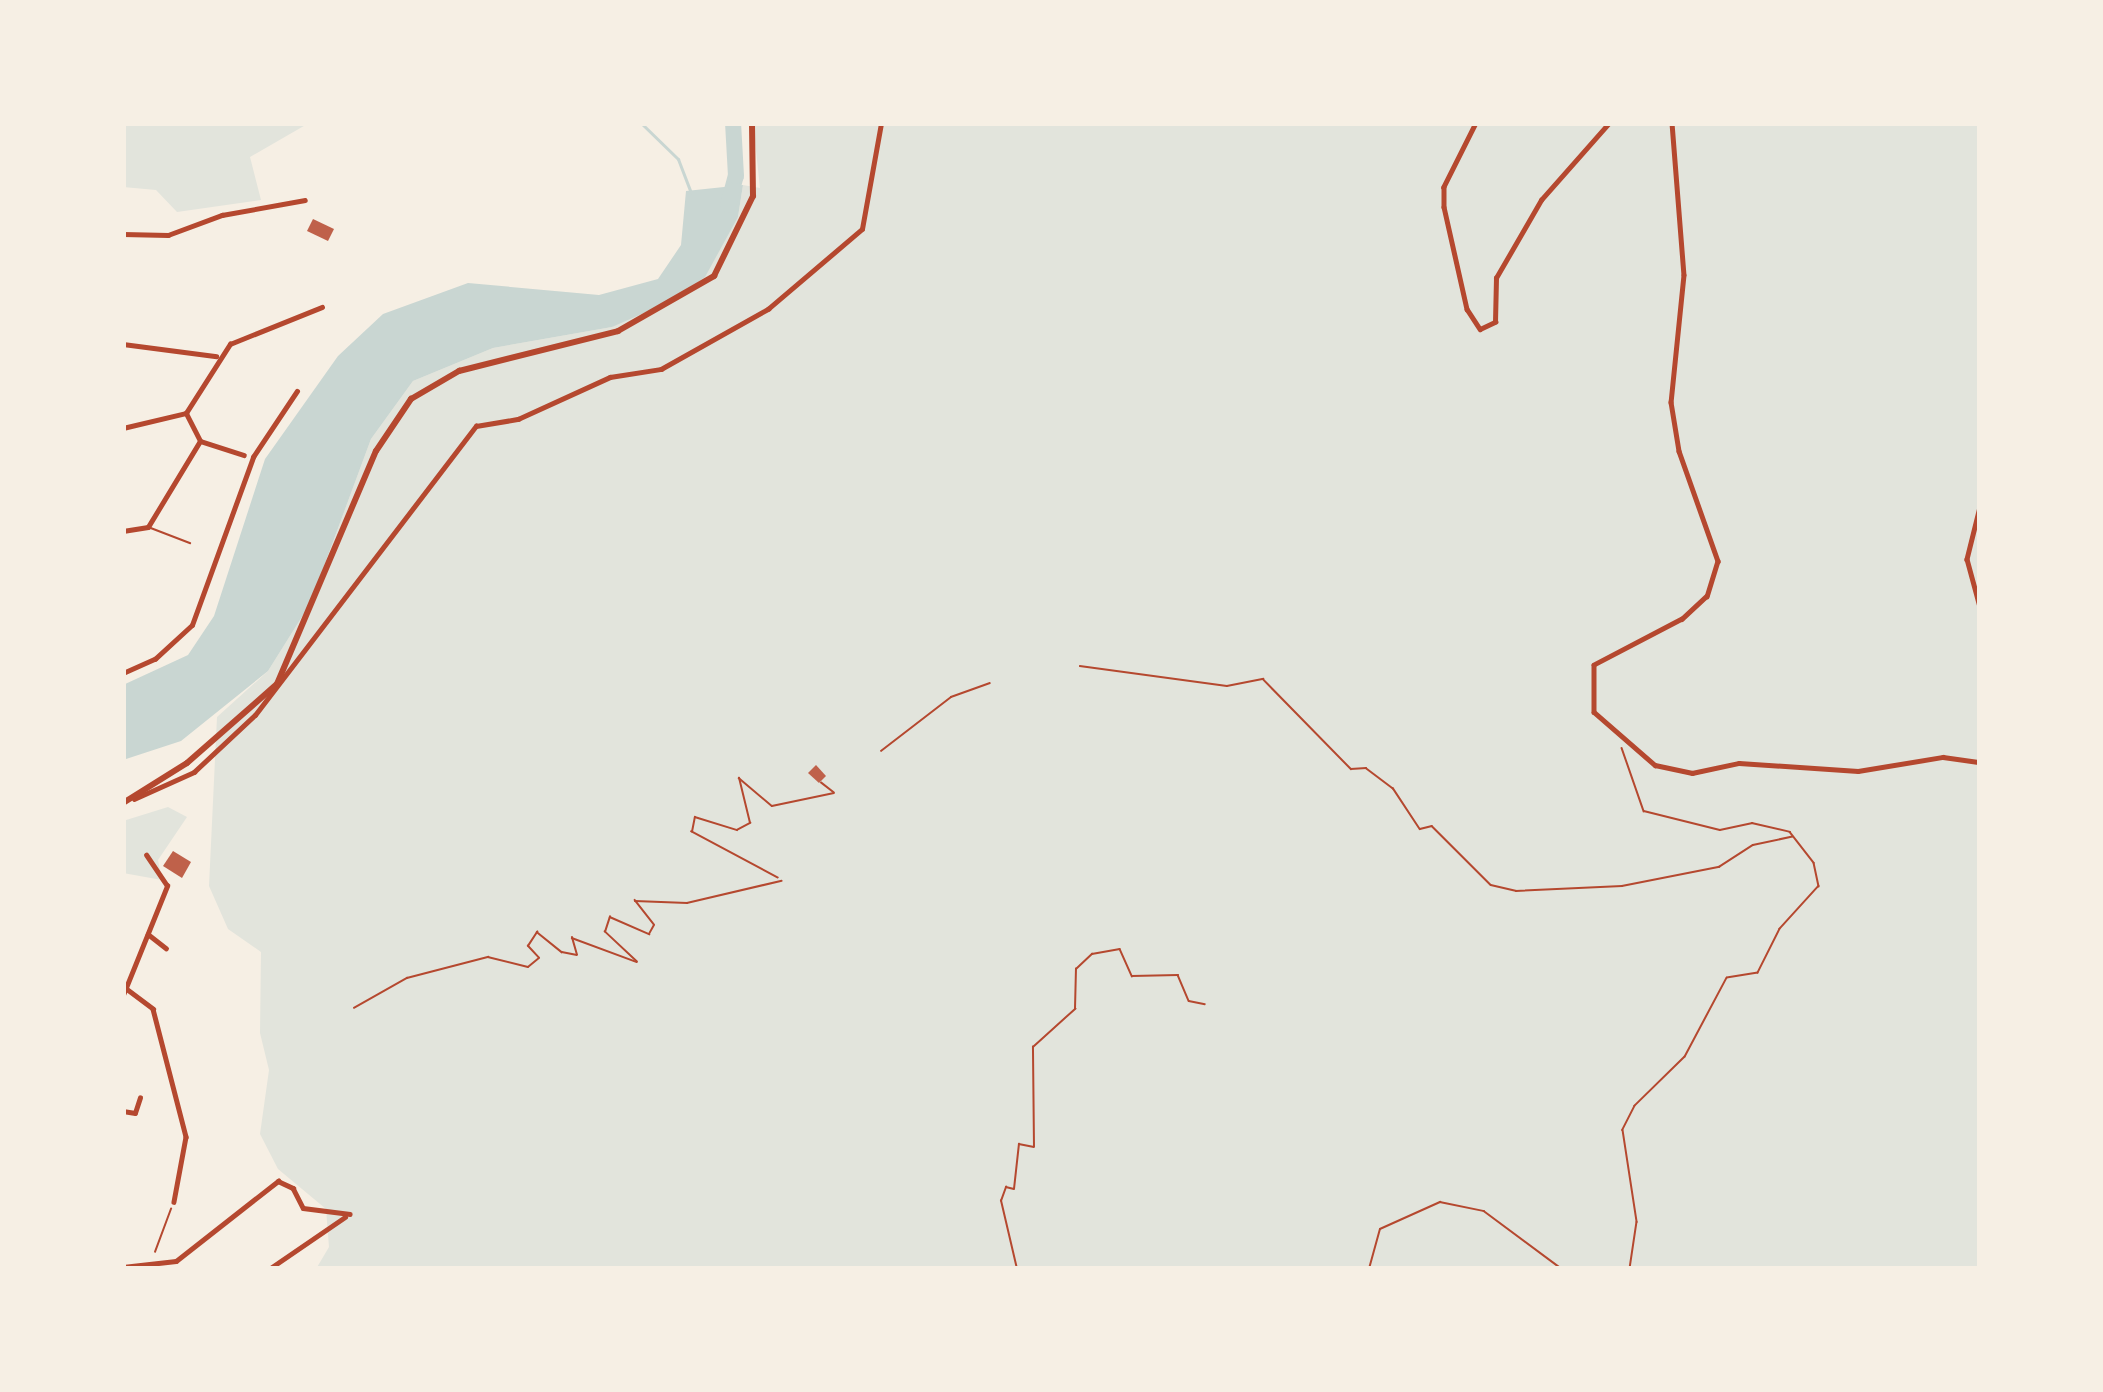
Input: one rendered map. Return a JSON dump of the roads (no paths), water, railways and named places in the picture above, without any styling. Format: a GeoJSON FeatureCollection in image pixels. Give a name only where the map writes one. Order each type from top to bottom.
{"type":"FeatureCollection","features":[{"type":"Feature","properties":{"kind":"main road"},"geometry":{"type":"LineString","coordinates":[[123,803],[187,763],[277,684],[376,451],[410,399],[459,371],[618,331],[714,276],[753,196],[752,123]]}},
{"type":"Feature","properties":{"kind":"street"},"geometry":{"type":"LineString","coordinates":[[123,803],[194,772],[254,716],[476,426],[518,419],[610,377],[661,370],[768,309],[862,229],[881,123]]}},
{"type":"Feature","properties":{"kind":"street"},"geometry":{"type":"LineString","coordinates":[[1476,123],[1451,169],[1444,207],[1467,309],[1480,329],[1495,322],[1496,278],[1541,200],[1610,123]]}},
{"type":"Feature","properties":{"kind":"street"},"geometry":{"type":"LineString","coordinates":[[1672,123],[1684,275],[1670,402],[1678,451],[1718,561],[1707,596],[1682,619],[1594,664],[1588,695],[1619,742],[1655,765],[1692,773],[1739,763],[1858,771],[1943,757],[1980,762]]}},
{"type":"Feature","properties":{"kind":"street"},"geometry":{"type":"LineString","coordinates":[[123,233],[168,235],[236,211],[305,200]]}},
{"type":"Feature","properties":{"kind":"street"},"geometry":{"type":"LineString","coordinates":[[123,344],[216,356],[322,307]]}},
{"type":"Feature","properties":{"kind":"street"},"geometry":{"type":"LineString","coordinates":[[123,428],[186,413],[216,356]]}},
{"type":"Feature","properties":{"kind":"street"},"geometry":{"type":"LineString","coordinates":[[123,673],[155,659],[192,625],[253,457],[297,391]]}},
{"type":"Feature","properties":{"kind":"street"},"geometry":{"type":"LineString","coordinates":[[186,413],[200,441],[244,454]]}},
{"type":"Feature","properties":{"kind":"street"},"geometry":{"type":"LineString","coordinates":[[123,531],[148,527],[200,441]]}},
{"type":"Feature","properties":{"kind":"street"},"geometry":{"type":"LineString","coordinates":[[1980,507],[1967,559],[1980,607]]}},
{"type":"Feature","properties":{"kind":"street"},"geometry":{"type":"LineString","coordinates":[[146,855],[167,886],[124,990],[153,1009],[186,1137],[174,1202]]}},
{"type":"Feature","properties":{"kind":"street"},"geometry":{"type":"LineString","coordinates":[[148,934],[166,948]]}},
{"type":"Feature","properties":{"kind":"street"},"geometry":{"type":"LineString","coordinates":[[123,1111],[135,1113],[140,1098]]}},
{"type":"Feature","properties":{"kind":"street"},"geometry":{"type":"LineString","coordinates":[[123,1267],[176,1261],[278,1181],[293,1188],[302,1208],[350,1214],[269,1269]]}},
{"type":"Feature","properties":{"kind":"lane"},"geometry":{"type":"LineString","coordinates":[[148,527],[190,542]]}},
{"type":"Feature","properties":{"kind":"waterway"},"geometry":{"type":"LineString","coordinates":[[641,123],[678,159],[691,193]]}},
{"type":"Feature","properties":{"kind":"waterway"},"geometry":{"type":"LineString","coordinates":[[728,205],[736,176],[733,123]]}}]}
